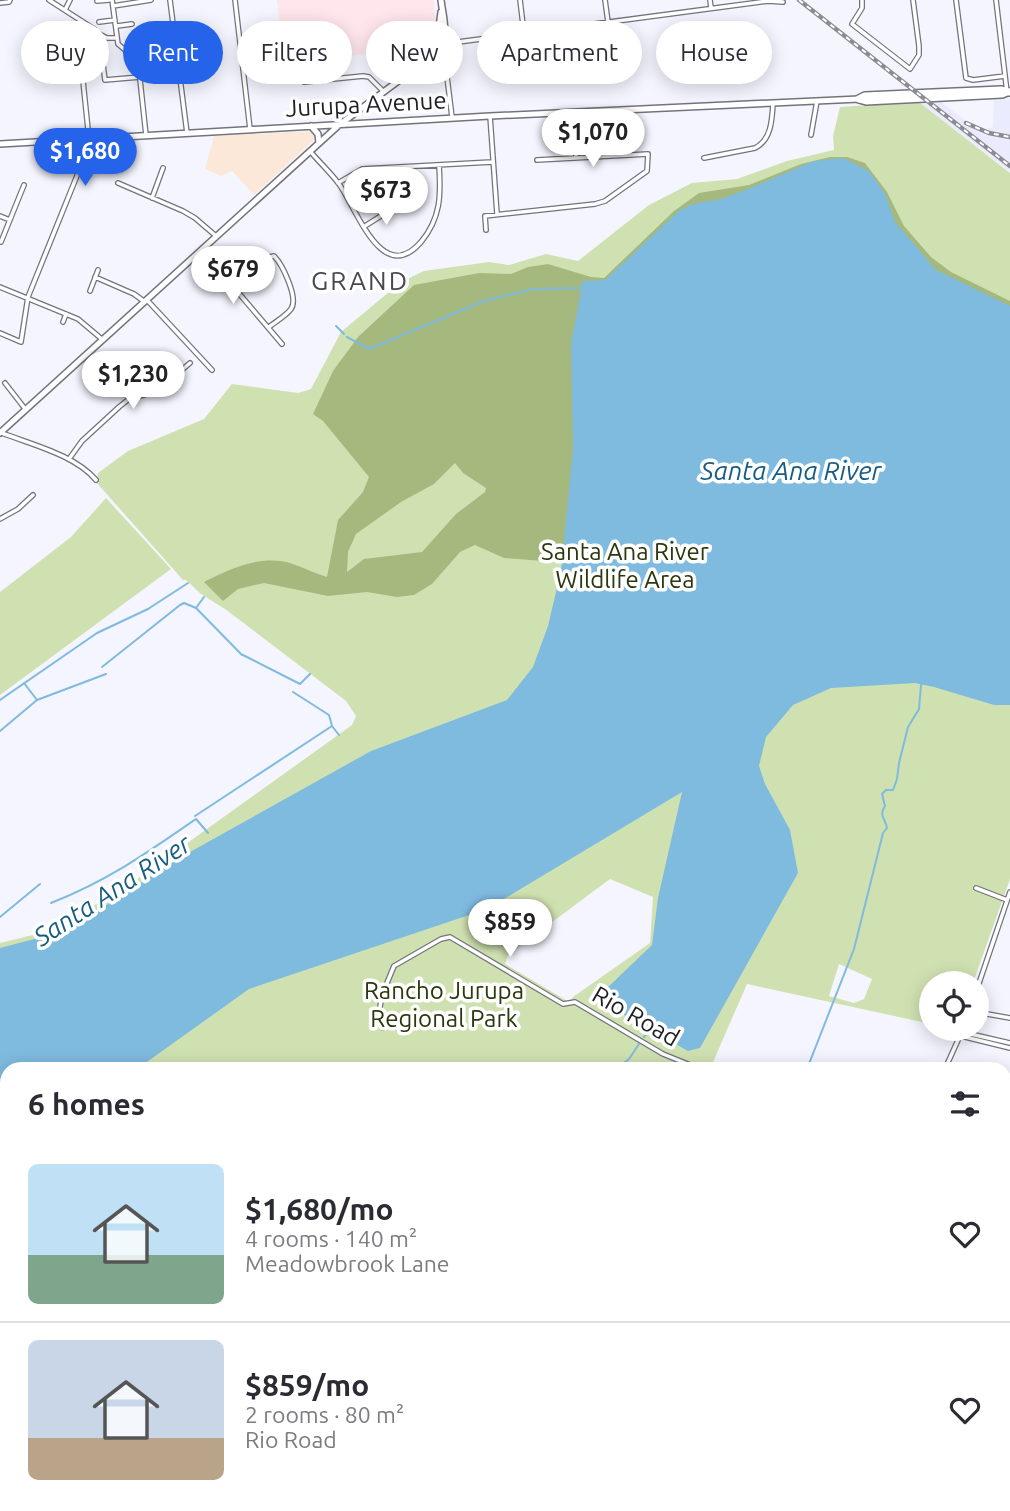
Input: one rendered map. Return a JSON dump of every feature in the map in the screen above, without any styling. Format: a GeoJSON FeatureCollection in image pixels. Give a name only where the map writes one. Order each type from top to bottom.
{"type":"FeatureCollection","features":[{"type":"Feature","properties":{"kind":"main road"},"geometry":{"type":"LineString","coordinates":[[441,0],[444,21]]}},
{"type":"Feature","properties":{"kind":"main road"},"geometry":{"type":"LineString","coordinates":[[0,432],[339,125],[392,84]]}},
{"type":"Feature","properties":{"kind":"main road","name":"Jurupa Avenue"},"geometry":{"type":"LineString","coordinates":[[0,144],[490,116],[859,99],[865,96],[1002,90],[1009,92]]}},
{"type":"Feature","properties":{"kind":"main road"},"geometry":{"type":"LineString","coordinates":[[358,110],[363,123]]}},
{"type":"Feature","properties":{"kind":"main road"},"geometry":{"type":"LineString","coordinates":[[311,126],[318,134],[319,143]]}},
{"type":"Feature","properties":{"kind":"street"},"geometry":{"type":"LineString","coordinates":[[0,3],[10,0]]}},
{"type":"Feature","properties":{"kind":"street"},"geometry":{"type":"LineString","coordinates":[[49,0],[82,21]]}},
{"type":"Feature","properties":{"kind":"street"},"geometry":{"type":"LineString","coordinates":[[65,10],[70,0]]}},
{"type":"Feature","properties":{"kind":"street"},"geometry":{"type":"LineString","coordinates":[[97,1],[151,0]]}},
{"type":"Feature","properties":{"kind":"street"},"geometry":{"type":"LineString","coordinates":[[170,0],[187,133]]}},
{"type":"Feature","properties":{"kind":"street"},"geometry":{"type":"LineString","coordinates":[[235,0],[250,129]]}},
{"type":"Feature","properties":{"kind":"street"},"geometry":{"type":"LineString","coordinates":[[520,0],[523,21]]}},
{"type":"Feature","properties":{"kind":"street"},"geometry":{"type":"LineString","coordinates":[[605,0],[608,21]]}},
{"type":"Feature","properties":{"kind":"street"},"geometry":{"type":"LineString","coordinates":[[710,0],[711,8]]}},
{"type":"Feature","properties":{"kind":"street"},"geometry":{"type":"LineString","coordinates":[[862,0],[862,8],[852,24],[910,69],[919,55],[913,0]]}},
{"type":"Feature","properties":{"kind":"street"},"geometry":{"type":"LineString","coordinates":[[956,0],[966,78],[973,80],[1005,76]]}},
{"type":"Feature","properties":{"kind":"street"},"geometry":{"type":"LineString","coordinates":[[996,0],[1009,92]]}},
{"type":"Feature","properties":{"kind":"street"},"geometry":{"type":"LineString","coordinates":[[615,21],[768,1],[783,2]]}},
{"type":"Feature","properties":{"kind":"street"},"geometry":{"type":"LineString","coordinates":[[112,2],[117,38],[123,49]]}},
{"type":"Feature","properties":{"kind":"street"},"geometry":{"type":"LineString","coordinates":[[109,23],[123,23]]}},
{"type":"Feature","properties":{"kind":"street"},"geometry":{"type":"LineString","coordinates":[[109,37],[117,38]]}},
{"type":"Feature","properties":{"kind":"street"},"geometry":{"type":"LineString","coordinates":[[352,77],[369,77],[383,91]]}},
{"type":"Feature","properties":{"kind":"street"},"geometry":{"type":"LineString","coordinates":[[0,333],[21,342],[28,297],[87,151],[89,139],[83,84]]}},
{"type":"Feature","properties":{"kind":"street"},"geometry":{"type":"LineString","coordinates":[[141,84],[146,135]]}},
{"type":"Feature","properties":{"kind":"street"},"geometry":{"type":"LineString","coordinates":[[447,84],[452,119]]}},
{"type":"Feature","properties":{"kind":"street"},"geometry":{"type":"LineString","coordinates":[[811,135],[817,101]]}},
{"type":"Feature","properties":{"kind":"street"},"geometry":{"type":"LineString","coordinates":[[704,158],[755,148],[762,144],[766,139],[774,102]]}},
{"type":"Feature","properties":{"kind":"street"},"geometry":{"type":"LineString","coordinates":[[575,113],[576,158]]}},
{"type":"Feature","properties":{"kind":"street"},"geometry":{"type":"LineString","coordinates":[[490,116],[496,214]]}},
{"type":"Feature","properties":{"kind":"street"},"geometry":{"type":"LineString","coordinates":[[310,151],[338,183],[374,245],[388,254],[402,256],[415,249],[427,235],[439,210],[439,165]]}},
{"type":"Feature","properties":{"kind":"street"},"geometry":{"type":"LineString","coordinates":[[486,230],[485,216],[605,201],[647,171],[648,154],[537,159]]}},
{"type":"Feature","properties":{"kind":"street"},"geometry":{"type":"LineString","coordinates":[[338,183],[362,169],[492,162]]}},
{"type":"Feature","properties":{"kind":"street"},"geometry":{"type":"LineString","coordinates":[[152,198],[163,168]]}},
{"type":"Feature","properties":{"kind":"street"},"geometry":{"type":"LineString","coordinates":[[118,183],[195,218],[216,236]]}},
{"type":"Feature","properties":{"kind":"street"},"geometry":{"type":"LineString","coordinates":[[1,243],[24,185]]}},
{"type":"Feature","properties":{"kind":"street"},"geometry":{"type":"LineString","coordinates":[[365,226],[396,207]]}},
{"type":"Feature","properties":{"kind":"street"},"geometry":{"type":"LineString","coordinates":[[0,216],[10,220]]}},
{"type":"Feature","properties":{"kind":"street"},"geometry":{"type":"LineString","coordinates":[[202,250],[282,344]]}},
{"type":"Feature","properties":{"kind":"street"},"geometry":{"type":"LineString","coordinates":[[230,282],[260,259],[274,256],[281,263],[294,301],[292,309],[269,327]]}},
{"type":"Feature","properties":{"kind":"street"},"geometry":{"type":"LineString","coordinates":[[90,291],[98,270]]}},
{"type":"Feature","properties":{"kind":"street"},"geometry":{"type":"LineString","coordinates":[[95,278],[146,301],[212,370]]}},
{"type":"Feature","properties":{"kind":"street"},"geometry":{"type":"LineString","coordinates":[[0,287],[78,319],[103,340]]}},
{"type":"Feature","properties":{"kind":"street"},"geometry":{"type":"LineString","coordinates":[[63,322],[66,314]]}},
{"type":"Feature","properties":{"kind":"street"},"geometry":{"type":"LineString","coordinates":[[69,459],[82,441],[129,399],[158,391],[190,363]]}},
{"type":"Feature","properties":{"kind":"street"},"geometry":{"type":"LineString","coordinates":[[5,383],[26,410]]}},
{"type":"Feature","properties":{"kind":"street"},"geometry":{"type":"LineString","coordinates":[[0,432],[69,459],[87,470],[96,480]]}},
{"type":"Feature","properties":{"kind":"street"},"geometry":{"type":"LineString","coordinates":[[0,519],[18,509],[33,495]]}},
{"type":"Feature","properties":{"kind":"street"},"geometry":{"type":"LineString","coordinates":[[976,888],[1007,900]]}},
{"type":"Feature","properties":{"kind":"street"},"geometry":{"type":"LineString","coordinates":[[983,971],[1010,892]]}},
{"type":"Feature","properties":{"kind":"street","name":"Rio Road"},"geometry":{"type":"LineString","coordinates":[[383,1028],[379,1013],[382,995],[394,966],[440,939],[450,937],[564,1004],[575,1002],[663,1054],[682,1062]]}},
{"type":"Feature","properties":{"kind":"street"},"geometry":{"type":"LineString","coordinates":[[989,1014],[1010,1018]]}},
{"type":"Feature","properties":{"kind":"street"},"geometry":{"type":"LineString","coordinates":[[989,1040],[1010,1046]]}},
{"type":"Feature","properties":{"kind":"street"},"geometry":{"type":"LineString","coordinates":[[947,1062],[958,1041]]}},
{"type":"Feature","properties":{"kind":"shaded area"},"geometry":{"type":"Polygon","coordinates":[[[277,0],[434,0],[435,21],[366,21],[366,54],[352,56],[352,21],[280,21],[277,0]]]}},
{"type":"Feature","properties":{"kind":"shaded area"},"geometry":{"type":"Polygon","coordinates":[[[1010,99],[1010,172],[919,102],[940,101],[965,120],[985,129],[993,127],[994,100],[1010,99]]]}},
{"type":"Feature","properties":{"kind":"shaded area"},"geometry":{"type":"Polygon","coordinates":[[[312,131],[316,137],[314,140],[254,195],[232,171],[221,176],[205,169],[214,136],[312,131]]]}},
{"type":"Feature","properties":{"kind":"green space","name":"Santa Ana River Wildlife Area"},"geometry":{"type":"Polygon","coordinates":[[[919,102],[1010,173],[1010,879],[977,971],[919,971],[919,1021],[747,984],[713,1062],[0,1062],[0,943],[45,932],[122,890],[352,725],[356,716],[346,701],[183,580],[96,482],[98,473],[128,451],[204,419],[232,384],[298,393],[311,389],[341,332],[401,282],[424,271],[489,262],[509,265],[546,254],[578,261],[649,205],[692,183],[737,179],[787,161],[834,150],[833,136],[840,107],[919,102]],[[610,879],[508,955],[505,964],[569,1002],[650,943],[653,897],[610,879]],[[839,964],[829,996],[854,1003],[864,999],[872,979],[839,964]]]}},
{"type":"Feature","properties":{"kind":"green space"},"geometry":{"type":"Polygon","coordinates":[[[830,157],[847,157],[865,163],[887,192],[904,226],[931,257],[951,272],[1010,301],[1010,389],[572,560],[504,558],[475,545],[460,552],[432,584],[414,595],[397,597],[367,592],[328,596],[264,583],[238,589],[223,601],[204,582],[235,568],[268,561],[290,563],[327,577],[338,520],[363,492],[369,477],[323,421],[313,414],[333,371],[358,337],[414,285],[479,273],[511,274],[528,267],[548,264],[591,277],[604,278],[674,211],[699,193],[749,185],[801,164],[830,157]],[[455,463],[434,484],[401,502],[356,534],[348,552],[347,572],[364,559],[422,552],[456,514],[485,492],[486,488],[463,473],[455,463]]]}},
{"type":"Feature","properties":{"kind":"green space"},"geometry":{"type":"Polygon","coordinates":[[[106,498],[171,569],[0,695],[0,592],[71,537],[106,498]]]}},
{"type":"Feature","properties":{"kind":"water","name":"Santa Ana River"},"geometry":{"type":"Polygon","coordinates":[[[843,158],[869,171],[885,194],[895,222],[936,270],[1010,306],[1010,705],[994,705],[915,683],[831,688],[793,705],[766,737],[759,766],[765,784],[790,830],[798,873],[700,1048],[688,1051],[608,1006],[605,990],[652,945],[658,898],[682,792],[487,909],[249,989],[147,1062],[0,1062],[0,948],[42,937],[97,911],[181,857],[371,751],[507,700],[533,667],[548,626],[561,571],[573,450],[571,343],[583,281],[605,280],[680,210],[743,191],[814,161],[843,158]]]}},
{"type":"Feature","properties":{"kind":"waterway"},"geometry":{"type":"LineString","coordinates":[[347,337],[369,349],[484,301],[534,289],[582,288]]}},
{"type":"Feature","properties":{"kind":"waterway"},"geometry":{"type":"LineString","coordinates":[[336,326],[344,334]]}},
{"type":"Feature","properties":{"kind":"waterway"},"geometry":{"type":"LineString","coordinates":[[0,700],[97,633],[148,609],[188,583]]}},
{"type":"Feature","properties":{"kind":"waterway"},"geometry":{"type":"LineString","coordinates":[[102,667],[180,605],[184,603],[196,608],[204,597]]}},
{"type":"Feature","properties":{"kind":"waterway"},"geometry":{"type":"LineString","coordinates":[[196,608],[242,655]]}},
{"type":"Feature","properties":{"kind":"waterway"},"geometry":{"type":"LineString","coordinates":[[243,655],[300,684],[310,674]]}},
{"type":"Feature","properties":{"kind":"waterway"},"geometry":{"type":"LineString","coordinates":[[37,700],[106,674]]}},
{"type":"Feature","properties":{"kind":"waterway"},"geometry":{"type":"LineString","coordinates":[[0,731],[37,700],[24,683]]}},
{"type":"Feature","properties":{"kind":"waterway"},"geometry":{"type":"LineString","coordinates":[[810,1062],[854,949],[883,833],[887,828],[882,815],[885,806],[882,794],[886,790],[893,790],[908,727],[919,709],[923,683]]}},
{"type":"Feature","properties":{"kind":"waterway"},"geometry":{"type":"LineString","coordinates":[[293,692],[329,715],[332,726]]}},
{"type":"Feature","properties":{"kind":"waterway"},"geometry":{"type":"LineString","coordinates":[[195,816],[332,726],[339,735]]}},
{"type":"Feature","properties":{"kind":"waterway"},"geometry":{"type":"LineString","coordinates":[[51,903],[109,876],[196,819],[208,833]]}},
{"type":"Feature","properties":{"kind":"waterway"},"geometry":{"type":"LineString","coordinates":[[0,917],[40,884]]}},
{"type":"Feature","properties":{"kind":"waterway"},"geometry":{"type":"LineString","coordinates":[[644,1037],[650,1030]]}},
{"type":"Feature","properties":{"kind":"waterway"},"geometry":{"type":"LineString","coordinates":[[625,1062],[639,1044]]}},
{"type":"Feature","properties":{"kind":"railway"},"geometry":{"type":"LineString","coordinates":[[799,0],[1010,166]]}},
{"type":"Feature","properties":{"kind":"railway"},"geometry":{"type":"LineString","coordinates":[[966,123],[989,133],[1010,137]]}},
{"type":"Feature","properties":{"kind":"district","name":"GRAND"},"geometry":{"type":"Point","coordinates":[360,280]}},
{"type":"Feature","properties":{"kind":"park label","name":"Rancho Jurupa Regional Park"},"geometry":{"type":"Point","coordinates":[444,1004]}}]}
